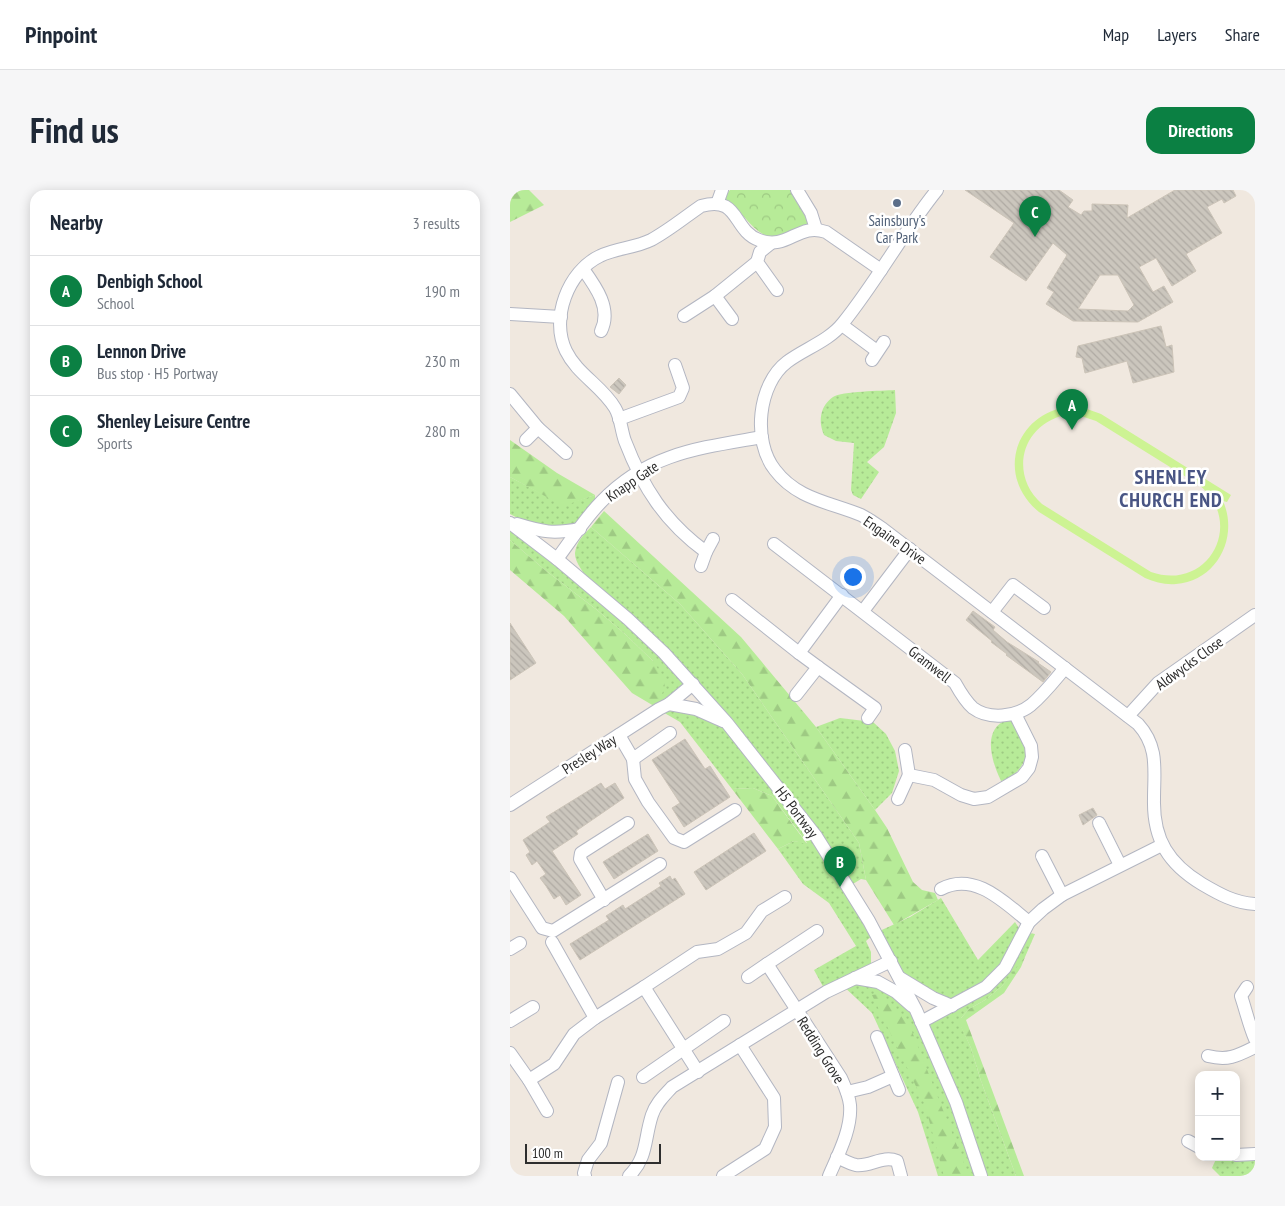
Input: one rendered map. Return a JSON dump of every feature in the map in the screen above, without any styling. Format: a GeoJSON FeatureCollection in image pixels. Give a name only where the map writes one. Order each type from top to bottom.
{"type":"FeatureCollection","features":[{"type":"Feature","properties":{"kind":"street"},"geometry":{"type":"LineString","coordinates":[[716,204],[722,190]]}},
{"type":"Feature","properties":{"kind":"street"},"geometry":{"type":"LineString","coordinates":[[798,190],[811,213],[816,229]]}},
{"type":"Feature","properties":{"kind":"street","name":"Engaine Drive"},"geometry":{"type":"LineString","coordinates":[[937,190],[924,205],[842,325],[834,333],[785,363],[773,378],[764,400],[761,424],[764,447],[774,469],[792,487],[814,499],[862,516],[883,529],[1128,716],[1145,732],[1151,744],[1155,760],[1155,820],[1162,845]]}},
{"type":"Feature","properties":{"kind":"street"},"geometry":{"type":"LineString","coordinates":[[706,552],[686,538],[655,501],[624,440],[615,408],[574,365],[565,349],[561,335],[560,317],[564,300],[571,284],[583,269],[598,257],[653,239],[701,206],[716,204],[731,210],[750,235],[759,240],[771,243],[783,242],[807,230],[816,229],[826,232],[881,270]]}},
{"type":"Feature","properties":{"kind":"street"},"geometry":{"type":"LineString","coordinates":[[684,316],[715,296],[757,262],[760,252],[771,243]]}},
{"type":"Feature","properties":{"kind":"street"},"geometry":{"type":"LineString","coordinates":[[757,262],[777,290]]}},
{"type":"Feature","properties":{"kind":"street"},"geometry":{"type":"LineString","coordinates":[[583,269],[596,287],[603,304],[606,321],[601,332]]}},
{"type":"Feature","properties":{"kind":"street"},"geometry":{"type":"LineString","coordinates":[[715,296],[732,319]]}},
{"type":"Feature","properties":{"kind":"street"},"geometry":{"type":"LineString","coordinates":[[510,314],[560,317]]}},
{"type":"Feature","properties":{"kind":"street"},"geometry":{"type":"LineString","coordinates":[[842,325],[878,351]]}},
{"type":"Feature","properties":{"kind":"street"},"geometry":{"type":"LineString","coordinates":[[619,419],[679,397],[683,388],[675,366]]}},
{"type":"Feature","properties":{"kind":"street"},"geometry":{"type":"LineString","coordinates":[[510,394],[538,428],[566,453]]}},
{"type":"Feature","properties":{"kind":"street"},"geometry":{"type":"LineString","coordinates":[[526,440],[538,428]]}},
{"type":"Feature","properties":{"kind":"street","name":"Knapp Gate"},"geometry":{"type":"LineString","coordinates":[[557,558],[601,502],[615,489],[639,472],[663,459],[691,450],[762,437]]}},
{"type":"Feature","properties":{"kind":"street"},"geometry":{"type":"LineString","coordinates":[[510,522],[551,533],[580,528]]}},
{"type":"Feature","properties":{"kind":"street","name":"H5 Portway"},"geometry":{"type":"LineString","coordinates":[[510,522],[557,558],[634,624],[664,653],[727,723],[816,836],[869,921],[916,1010],[956,1102],[981,1176]]}},
{"type":"Feature","properties":{"kind":"street"},"geometry":{"type":"LineString","coordinates":[[701,566],[713,539]]}},
{"type":"Feature","properties":{"kind":"street","name":"Gramwell"},"geometry":{"type":"LineString","coordinates":[[774,544],[955,683],[974,709],[988,715],[1015,714],[1030,706],[1065,668]]}},
{"type":"Feature","properties":{"kind":"street"},"geometry":{"type":"LineString","coordinates":[[862,611],[910,549]]}},
{"type":"Feature","properties":{"kind":"street"},"geometry":{"type":"LineString","coordinates":[[992,612],[1013,585],[1044,608]]}},
{"type":"Feature","properties":{"kind":"street"},"geometry":{"type":"LineString","coordinates":[[799,653],[842,595]]}},
{"type":"Feature","properties":{"kind":"street"},"geometry":{"type":"LineString","coordinates":[[732,600],[874,710]]}},
{"type":"Feature","properties":{"kind":"street","name":"Aldwycks Close"},"geometry":{"type":"LineString","coordinates":[[1128,716],[1158,683],[1255,615]]}},
{"type":"Feature","properties":{"kind":"street"},"geometry":{"type":"LineString","coordinates":[[796,695],[818,667]]}},
{"type":"Feature","properties":{"kind":"street","name":"Presley Way"},"geometry":{"type":"LineString","coordinates":[[510,805],[659,708],[669,704],[693,684]]}},
{"type":"Feature","properties":{"kind":"street"},"geometry":{"type":"LineString","coordinates":[[669,704],[696,709],[727,723]]}},
{"type":"Feature","properties":{"kind":"street"},"geometry":{"type":"LineString","coordinates":[[909,774],[934,780],[961,795],[974,799],[988,797],[1022,777],[1029,768],[1032,758],[1031,746],[1015,714]]}},
{"type":"Feature","properties":{"kind":"street"},"geometry":{"type":"LineString","coordinates":[[633,759],[670,733]]}},
{"type":"Feature","properties":{"kind":"street"},"geometry":{"type":"LineString","coordinates":[[619,735],[633,759],[635,779],[648,802],[674,838],[684,842],[734,810]]}},
{"type":"Feature","properties":{"kind":"street"},"geometry":{"type":"LineString","coordinates":[[898,799],[909,774],[905,750]]}},
{"type":"Feature","properties":{"kind":"street"},"geometry":{"type":"LineString","coordinates":[[604,900],[580,859],[581,853],[628,823]]}},
{"type":"Feature","properties":{"kind":"street"},"geometry":{"type":"LineString","coordinates":[[1099,823],[1120,865]]}},
{"type":"Feature","properties":{"kind":"street"},"geometry":{"type":"LineString","coordinates":[[921,1022],[986,987],[1005,968],[1030,922],[1043,909],[1062,895],[1162,845],[1170,858],[1185,874],[1226,898],[1255,904]]}},
{"type":"Feature","properties":{"kind":"street"},"geometry":{"type":"LineString","coordinates":[[1042,856],[1062,895]]}},
{"type":"Feature","properties":{"kind":"street"},"geometry":{"type":"LineString","coordinates":[[510,878],[542,928],[553,931],[660,864]]}},
{"type":"Feature","properties":{"kind":"street"},"geometry":{"type":"LineString","coordinates":[[941,889],[956,883],[979,886],[989,891],[1030,922]]}},
{"type":"Feature","properties":{"kind":"street"},"geometry":{"type":"LineString","coordinates":[[529,1080],[554,1064],[574,1034],[595,1018],[697,952],[718,949],[746,933],[762,911],[785,897]]}},
{"type":"Feature","properties":{"kind":"street"},"geometry":{"type":"LineString","coordinates":[[748,977],[817,932]]}},
{"type":"Feature","properties":{"kind":"street"},"geometry":{"type":"LineString","coordinates":[[552,942],[595,1018]]}},
{"type":"Feature","properties":{"kind":"street"},"geometry":{"type":"LineString","coordinates":[[628,1176],[637,1168],[644,1152],[652,1116],[658,1102],[672,1087],[796,1009],[826,992],[891,961]]}},
{"type":"Feature","properties":{"kind":"street","name":"Redding Grove"},"geometry":{"type":"LineString","coordinates":[[767,964],[841,1078],[847,1092],[850,1106],[847,1129],[829,1176]]}},
{"type":"Feature","properties":{"kind":"street"},"geometry":{"type":"LineString","coordinates":[[855,978],[878,982],[896,992],[916,1010]]}},
{"type":"Feature","properties":{"kind":"street"},"geometry":{"type":"LineString","coordinates":[[900,978],[933,998],[952,1006]]}},
{"type":"Feature","properties":{"kind":"street"},"geometry":{"type":"LineString","coordinates":[[644,987],[698,1072]]}},
{"type":"Feature","properties":{"kind":"street"},"geometry":{"type":"LineString","coordinates":[[1239,993],[1255,1039]]}},
{"type":"Feature","properties":{"kind":"street"},"geometry":{"type":"LineString","coordinates":[[510,1021],[533,1007]]}},
{"type":"Feature","properties":{"kind":"street"},"geometry":{"type":"LineString","coordinates":[[643,1077],[724,1020]]}},
{"type":"Feature","properties":{"kind":"street"},"geometry":{"type":"LineString","coordinates":[[877,1037],[899,1090]]}},
{"type":"Feature","properties":{"kind":"street"},"geometry":{"type":"LineString","coordinates":[[723,1176],[765,1149],[775,1127],[774,1098],[740,1045]]}},
{"type":"Feature","properties":{"kind":"street"},"geometry":{"type":"LineString","coordinates":[[1208,1056],[1219,1059],[1233,1058],[1255,1047]]}},
{"type":"Feature","properties":{"kind":"street"},"geometry":{"type":"LineString","coordinates":[[510,1053],[547,1111]]}},
{"type":"Feature","properties":{"kind":"street"},"geometry":{"type":"LineString","coordinates":[[847,1092],[868,1087],[893,1076]]}},
{"type":"Feature","properties":{"kind":"street"},"geometry":{"type":"LineString","coordinates":[[585,1176],[584,1173],[588,1160],[602,1143],[608,1095],[618,1082]]}},
{"type":"Feature","properties":{"kind":"street"},"geometry":{"type":"LineString","coordinates":[[1240,1155],[1255,1154]]}},
{"type":"Feature","properties":{"kind":"street"},"geometry":{"type":"LineString","coordinates":[[837,1157],[855,1165],[863,1165],[890,1158],[896,1161],[901,1176]]}},
{"type":"Feature","properties":{"kind":"green space"},"geometry":{"type":"Polygon","coordinates":[[[510,190],[529,190],[544,205],[510,222],[510,190]]]}},
{"type":"Feature","properties":{"kind":"green space"},"geometry":{"type":"Polygon","coordinates":[[[730,190],[792,190],[812,223],[799,227],[787,235],[768,236],[753,227],[726,201],[726,195],[730,190]]]}},
{"type":"Feature","properties":{"kind":"green space"},"geometry":{"type":"Polygon","coordinates":[[[895,390],[896,413],[884,447],[867,462],[879,472],[861,499],[853,495],[851,490],[854,443],[836,441],[824,435],[821,414],[825,405],[838,395],[853,392],[895,390]]]}},
{"type":"Feature","properties":{"kind":"green space"},"geometry":{"type":"Polygon","coordinates":[[[1065,407],[1087,409],[1101,414],[1231,495],[1227,502],[1223,501],[1227,515],[1228,529],[1226,542],[1221,555],[1213,566],[1203,575],[1190,581],[1164,584],[1153,581],[1145,578],[1039,512],[1026,498],[1018,483],[1015,467],[1016,451],[1022,436],[1033,423],[1047,413],[1065,407]],[[1065,415],[1050,421],[1038,429],[1030,440],[1025,452],[1023,466],[1025,479],[1032,492],[1042,504],[1151,572],[1171,576],[1189,572],[1204,563],[1214,550],[1219,534],[1219,517],[1213,500],[1199,485],[1096,421],[1081,416],[1065,415]]]}},
{"type":"Feature","properties":{"kind":"green space"},"geometry":{"type":"Polygon","coordinates":[[[510,440],[557,473],[595,495],[563,506],[510,477],[510,440]]]}},
{"type":"Feature","properties":{"kind":"green space"},"geometry":{"type":"Polygon","coordinates":[[[510,477],[563,505],[595,495],[595,500],[580,519],[570,526],[553,528],[534,525],[510,514],[510,477]]]}},
{"type":"Feature","properties":{"kind":"green space"},"geometry":{"type":"Polygon","coordinates":[[[604,511],[741,637],[816,727],[875,810],[887,828],[913,882],[922,890],[935,893],[938,900],[894,925],[866,880],[859,843],[742,674],[680,604],[591,527],[604,511]]]}},
{"type":"Feature","properties":{"kind":"green space"},"geometry":{"type":"Polygon","coordinates":[[[510,523],[623,614],[586,576],[576,560],[577,545],[591,527],[680,604],[742,674],[859,843],[866,880],[861,879],[848,887],[873,934],[910,917],[941,898],[978,960],[1015,922],[1026,932],[1035,934],[1025,957],[1002,986],[985,1000],[969,1009],[961,1018],[961,1026],[971,1048],[981,1081],[1016,1176],[938,1176],[918,1112],[872,1013],[841,984],[826,992],[814,970],[856,946],[829,903],[803,884],[778,849],[794,841],[807,843],[772,796],[753,788],[732,789],[680,722],[661,711],[657,705],[653,661],[597,610],[510,540],[510,523]],[[693,685],[670,704],[726,722],[693,685]],[[873,935],[866,941],[871,952],[871,964],[878,982],[921,1022],[951,1006],[900,978],[873,935]]]}},
{"type":"Feature","properties":{"kind":"green space"},"geometry":{"type":"Polygon","coordinates":[[[510,540],[597,610],[653,661],[663,677],[665,687],[657,705],[659,709],[632,693],[564,616],[510,570],[510,540]]]}},
{"type":"Feature","properties":{"kind":"green space"},"geometry":{"type":"Polygon","coordinates":[[[840,718],[873,722],[886,734],[895,751],[899,771],[892,793],[875,810],[816,727],[840,718]]]}},
{"type":"Feature","properties":{"kind":"green space"},"geometry":{"type":"Polygon","coordinates":[[[1013,718],[1027,754],[1018,771],[1001,781],[992,754],[992,735],[1003,722],[1013,718]]]}},
{"type":"Feature","properties":{"kind":"green space"},"geometry":{"type":"Polygon","coordinates":[[[753,788],[772,796],[807,844],[794,841],[778,849],[732,789],[753,788]]]}},
{"type":"Feature","properties":{"kind":"green space"},"geometry":{"type":"Polygon","coordinates":[[[1025,957],[1021,967],[1004,993],[966,1020],[1024,1176],[1016,1176],[981,1081],[971,1048],[961,1027],[961,1018],[969,1009],[985,1000],[1002,986],[1025,957]]]}},
{"type":"Feature","properties":{"kind":"green space"},"geometry":{"type":"Polygon","coordinates":[[[879,994],[895,1007],[911,1029],[969,1176],[944,1176],[925,1105],[872,995],[879,994]]]}},
{"type":"Feature","properties":{"kind":"green space"},"geometry":{"type":"Polygon","coordinates":[[[1255,1156],[1255,1176],[1220,1176],[1212,1168],[1215,1161],[1240,1161],[1240,1157],[1255,1156]]]}},
{"type":"Feature","properties":{"kind":"building"},"geometry":{"type":"Polygon","coordinates":[[[965,190],[1059,190],[1073,200],[1068,207],[1081,215],[1084,211],[1092,211],[1092,204],[1128,205],[1127,218],[1175,190],[1233,190],[1236,196],[1224,203],[1222,199],[1207,207],[1222,233],[1186,254],[1196,271],[1172,286],[1156,258],[1139,267],[1153,292],[1164,286],[1173,302],[1138,322],[1073,321],[1046,304],[1054,292],[1047,288],[1067,255],[1053,243],[1026,281],[990,257],[1014,223],[965,190]],[[1100,275],[1078,309],[1128,311],[1134,305],[1118,275],[1100,275]]]}},
{"type":"Feature","properties":{"kind":"building"},"geometry":{"type":"Polygon","coordinates":[[[1161,326],[1166,347],[1172,345],[1174,372],[1133,383],[1127,361],[1085,373],[1082,358],[1076,357],[1078,346],[1161,326]]]}},
{"type":"Feature","properties":{"kind":"building"},"geometry":{"type":"Polygon","coordinates":[[[619,378],[626,385],[619,394],[610,387],[619,378]]]}},
{"type":"Feature","properties":{"kind":"building"},"geometry":{"type":"Polygon","coordinates":[[[973,611],[995,627],[993,630],[1007,642],[1039,662],[1051,672],[1043,682],[1006,655],[966,620],[973,611]]]}},
{"type":"Feature","properties":{"kind":"building"},"geometry":{"type":"Polygon","coordinates":[[[510,623],[536,663],[510,680],[510,623]]]}},
{"type":"Feature","properties":{"kind":"building"},"geometry":{"type":"Polygon","coordinates":[[[685,739],[705,769],[710,766],[730,797],[684,827],[672,808],[680,803],[652,760],[685,739]]]}},
{"type":"Feature","properties":{"kind":"building"},"geometry":{"type":"Polygon","coordinates":[[[601,783],[605,789],[615,783],[624,798],[576,831],[578,834],[552,851],[581,895],[566,905],[560,895],[554,899],[540,878],[546,874],[537,861],[532,865],[526,855],[530,852],[523,840],[550,822],[546,817],[601,783]]]}},
{"type":"Feature","properties":{"kind":"building"},"geometry":{"type":"Polygon","coordinates":[[[1093,808],[1097,815],[1083,825],[1079,815],[1093,808]]]}},
{"type":"Feature","properties":{"kind":"building"},"geometry":{"type":"Polygon","coordinates":[[[754,833],[766,851],[706,890],[694,872],[754,833]]]}},
{"type":"Feature","properties":{"kind":"building"},"geometry":{"type":"Polygon","coordinates":[[[648,834],[658,851],[614,879],[603,862],[648,834]]]}},
{"type":"Feature","properties":{"kind":"building"},"geometry":{"type":"Polygon","coordinates":[[[670,876],[672,880],[675,878],[685,894],[580,960],[570,944],[609,920],[606,916],[623,905],[625,909],[661,886],[659,883],[670,876]]]}},
{"type":"Feature","properties":{"kind":"place","name":"Sainsbury's Car Park"},"geometry":{"type":"Point","coordinates":[897,203]}},
{"type":"Feature","properties":{"kind":"place","name":"Shenley Leisure Centre"},"geometry":{"type":"Point","coordinates":[1035,237]}},
{"type":"Feature","properties":{"kind":"place","name":"Denbigh School"},"geometry":{"type":"Point","coordinates":[1072,430]}},
{"type":"Feature","properties":{"kind":"place","name":"Lennon Drive"},"geometry":{"type":"Point","coordinates":[840,887]}},
{"type":"Feature","properties":{"kind":"district","name":"SHENLEY CHURCH END"},"geometry":{"type":"Point","coordinates":[1171,488]}}]}
